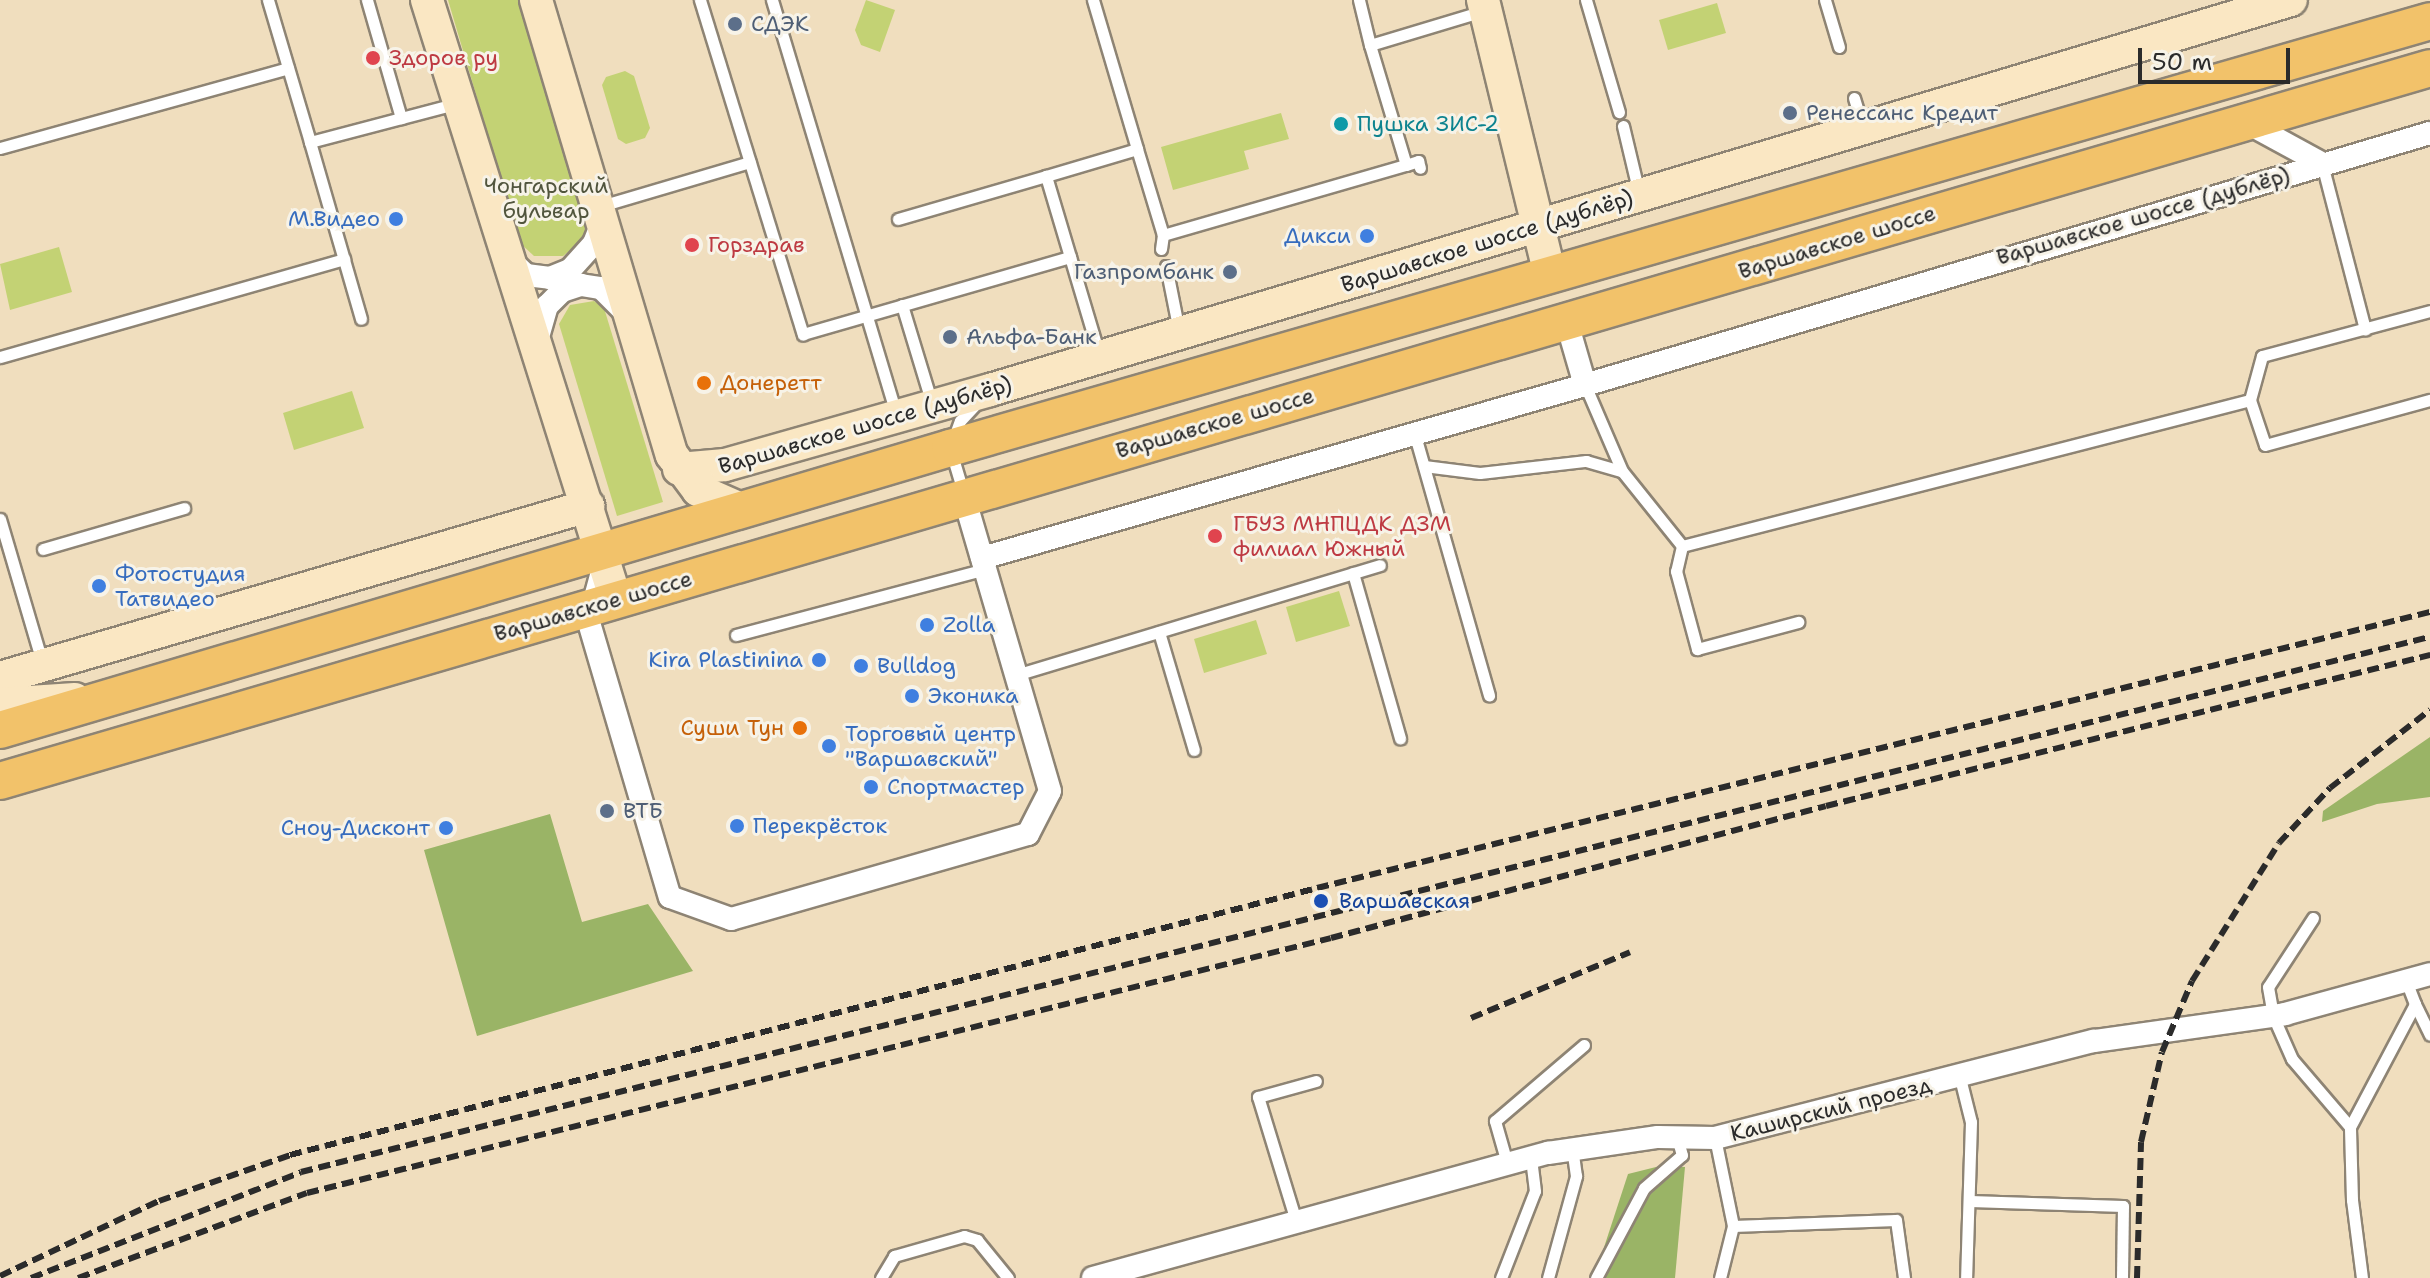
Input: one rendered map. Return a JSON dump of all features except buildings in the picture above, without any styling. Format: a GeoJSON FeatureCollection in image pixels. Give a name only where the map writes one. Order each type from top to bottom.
{"type":"FeatureCollection","features":[{"type":"Feature","properties":{"kind":"main road"},"geometry":{"type":"LineString","coordinates":[[0,730],[950,448],[2430,21]]}},
{"type":"Feature","properties":{"kind":"main road","name":"Варшавское шоссе"},"geometry":{"type":"LineString","coordinates":[[15,777],[2430,68]]}},
{"type":"Feature","properties":{"kind":"street"},"geometry":{"type":"LineString","coordinates":[[427,0],[504,251],[602,550],[601,605],[670,897],[731,919],[1028,834],[1050,791],[964,496]]}},
{"type":"Feature","properties":{"kind":"street"},"geometry":{"type":"LineString","coordinates":[[536,0],[629,317],[679,469],[698,490],[743,510]]}},
{"type":"Feature","properties":{"kind":"street","name":"Варшавское шоссе (дублёр)"},"geometry":{"type":"LineString","coordinates":[[679,469],[725,465],[1180,335],[1639,194],[1859,112],[2291,0]]}},
{"type":"Feature","properties":{"kind":"street"},"geometry":{"type":"LineString","coordinates":[[1484,5],[1550,274]]}},
{"type":"Feature","properties":{"kind":"street"},"geometry":{"type":"LineString","coordinates":[[2243,121],[2321,163]]}},
{"type":"Feature","properties":{"kind":"street","name":"Варшавское шоссе (дублёр)"},"geometry":{"type":"LineString","coordinates":[[984,563],[1414,431],[1585,385],[2321,163],[2430,133]]}},
{"type":"Feature","properties":{"kind":"street"},"geometry":{"type":"LineString","coordinates":[[504,251],[526,275],[550,278],[582,259],[601,214]]}},
{"type":"Feature","properties":{"kind":"street"},"geometry":{"type":"LineString","coordinates":[[535,348],[547,306],[562,291],[581,285],[601,288],[618,299],[629,317]]}},
{"type":"Feature","properties":{"kind":"street"},"geometry":{"type":"LineString","coordinates":[[1567,323],[1585,385]]}},
{"type":"Feature","properties":{"kind":"street"},"geometry":{"type":"LineString","coordinates":[[0,678],[588,506]]}},
{"type":"Feature","properties":{"kind":"street"},"geometry":{"type":"LineString","coordinates":[[0,704],[118,695]]}},
{"type":"Feature","properties":{"kind":"street"},"geometry":{"type":"LineString","coordinates":[[0,794],[15,777]]}},
{"type":"Feature","properties":{"kind":"street","name":"Каширский проезд"},"geometry":{"type":"LineString","coordinates":[[1093,1278],[1531,1157],[1677,1136],[1715,1138],[1960,1078],[2094,1041],[2273,1016],[2430,974]]}},
{"type":"Feature","properties":{"kind":"lane"},"geometry":{"type":"LineString","coordinates":[[268,0],[361,319]]}},
{"type":"Feature","properties":{"kind":"lane"},"geometry":{"type":"LineString","coordinates":[[367,0],[401,118]]}},
{"type":"Feature","properties":{"kind":"lane"},"geometry":{"type":"LineString","coordinates":[[700,0],[803,334],[1070,257]]}},
{"type":"Feature","properties":{"kind":"lane"},"geometry":{"type":"LineString","coordinates":[[772,0],[897,415]]}},
{"type":"Feature","properties":{"kind":"lane"},"geometry":{"type":"LineString","coordinates":[[1093,0],[1163,235],[1161,249]]}},
{"type":"Feature","properties":{"kind":"lane"},"geometry":{"type":"LineString","coordinates":[[1359,0],[1406,165]]}},
{"type":"Feature","properties":{"kind":"lane"},"geometry":{"type":"LineString","coordinates":[[1586,0],[1619,112]]}},
{"type":"Feature","properties":{"kind":"lane"},"geometry":{"type":"LineString","coordinates":[[1825,0],[1839,47]]}},
{"type":"Feature","properties":{"kind":"lane"},"geometry":{"type":"LineString","coordinates":[[1370,45],[1484,5]]}},
{"type":"Feature","properties":{"kind":"lane"},"geometry":{"type":"LineString","coordinates":[[0,148],[288,68]]}},
{"type":"Feature","properties":{"kind":"lane"},"geometry":{"type":"LineString","coordinates":[[310,142],[460,102]]}},
{"type":"Feature","properties":{"kind":"lane"},"geometry":{"type":"LineString","coordinates":[[1623,126],[1639,194]]}},
{"type":"Feature","properties":{"kind":"lane"},"geometry":{"type":"LineString","coordinates":[[898,219],[1137,149]]}},
{"type":"Feature","properties":{"kind":"lane"},"geometry":{"type":"LineString","coordinates":[[1163,235],[1418,161],[1420,168]]}},
{"type":"Feature","properties":{"kind":"lane"},"geometry":{"type":"LineString","coordinates":[[601,214],[750,162]]}},
{"type":"Feature","properties":{"kind":"lane"},"geometry":{"type":"LineString","coordinates":[[2321,163],[2365,329]]}},
{"type":"Feature","properties":{"kind":"lane"},"geometry":{"type":"LineString","coordinates":[[1046,176],[1100,357]]}},
{"type":"Feature","properties":{"kind":"lane"},"geometry":{"type":"LineString","coordinates":[[0,357],[344,259]]}},
{"type":"Feature","properties":{"kind":"lane"},"geometry":{"type":"LineString","coordinates":[[1166,266],[1180,335]]}},
{"type":"Feature","properties":{"kind":"lane"},"geometry":{"type":"LineString","coordinates":[[902,305],[933,405]]}},
{"type":"Feature","properties":{"kind":"lane"},"geometry":{"type":"LineString","coordinates":[[2430,311],[2262,356],[2250,400],[2265,445],[2430,400]]}},
{"type":"Feature","properties":{"kind":"lane"},"geometry":{"type":"LineString","coordinates":[[1585,385],[1622,471],[1682,546]]}},
{"type":"Feature","properties":{"kind":"lane"},"geometry":{"type":"LineString","coordinates":[[964,496],[950,448],[960,421],[990,390]]}},
{"type":"Feature","properties":{"kind":"lane"},"geometry":{"type":"LineString","coordinates":[[1682,546],[2250,400]]}},
{"type":"Feature","properties":{"kind":"lane"},"geometry":{"type":"LineString","coordinates":[[1414,431],[1489,696]]}},
{"type":"Feature","properties":{"kind":"lane"},"geometry":{"type":"LineString","coordinates":[[1424,466],[1480,473],[1586,461],[1622,471]]}},
{"type":"Feature","properties":{"kind":"lane"},"geometry":{"type":"LineString","coordinates":[[43,549],[184,508]]}},
{"type":"Feature","properties":{"kind":"lane"},"geometry":{"type":"LineString","coordinates":[[0,519],[44,665]]}},
{"type":"Feature","properties":{"kind":"lane"},"geometry":{"type":"LineString","coordinates":[[1682,546],[1676,571],[1697,649],[1798,622]]}},
{"type":"Feature","properties":{"kind":"lane"},"geometry":{"type":"LineString","coordinates":[[736,635],[984,563]]}},
{"type":"Feature","properties":{"kind":"lane"},"geometry":{"type":"LineString","coordinates":[[1016,675],[1380,565]]}},
{"type":"Feature","properties":{"kind":"lane"},"geometry":{"type":"LineString","coordinates":[[1353,573],[1400,738]]}},
{"type":"Feature","properties":{"kind":"lane"},"geometry":{"type":"LineString","coordinates":[[1159,632],[1194,750]]}},
{"type":"Feature","properties":{"kind":"lane"},"geometry":{"type":"LineString","coordinates":[[2313,918],[2268,987],[2273,1016],[2292,1059],[2350,1127]]}},
{"type":"Feature","properties":{"kind":"lane"},"geometry":{"type":"LineString","coordinates":[[2406,980],[2430,1035]]}},
{"type":"Feature","properties":{"kind":"lane"},"geometry":{"type":"LineString","coordinates":[[2362,1278],[2350,1127],[2415,1004]]}},
{"type":"Feature","properties":{"kind":"lane"},"geometry":{"type":"LineString","coordinates":[[1507,1163],[1495,1121],[1584,1045]]}},
{"type":"Feature","properties":{"kind":"lane"},"geometry":{"type":"LineString","coordinates":[[1960,1078],[1971,1122],[1966,1278]]}},
{"type":"Feature","properties":{"kind":"lane"},"geometry":{"type":"LineString","coordinates":[[1296,1221],[1258,1097],[1316,1081]]}},
{"type":"Feature","properties":{"kind":"lane"},"geometry":{"type":"LineString","coordinates":[[1596,1278],[1644,1188],[1682,1155],[1677,1136]]}},
{"type":"Feature","properties":{"kind":"lane"},"geometry":{"type":"LineString","coordinates":[[1715,1138],[1733,1226],[1720,1278]]}},
{"type":"Feature","properties":{"kind":"lane"},"geometry":{"type":"LineString","coordinates":[[1548,1278],[1576,1176],[1572,1149]]}},
{"type":"Feature","properties":{"kind":"lane"},"geometry":{"type":"LineString","coordinates":[[1501,1278],[1535,1191],[1531,1157]]}},
{"type":"Feature","properties":{"kind":"lane"},"geometry":{"type":"LineString","coordinates":[[1970,1201],[2123,1206],[2122,1278]]}},
{"type":"Feature","properties":{"kind":"lane"},"geometry":{"type":"LineString","coordinates":[[1733,1226],[1896,1220],[1904,1278]]}},
{"type":"Feature","properties":{"kind":"lane"},"geometry":{"type":"LineString","coordinates":[[881,1278],[894,1256],[964,1236],[977,1240],[1008,1278]]}},
{"type":"Feature","properties":{"kind":"green space","name":"Чонгарский бульвар"},"geometry":{"type":"Polygon","coordinates":[[[448,0],[525,0],[592,221],[584,239],[563,256],[534,256],[520,243],[448,0]]]}},
{"type":"Feature","properties":{"kind":"green space"},"geometry":{"type":"Polygon","coordinates":[[[866,0],[895,10],[880,52],[861,45],[855,30],[866,0]]]}},
{"type":"Feature","properties":{"kind":"green space"},"geometry":{"type":"Polygon","coordinates":[[[1717,3],[1726,33],[1668,50],[1659,20],[1717,3]]]}},
{"type":"Feature","properties":{"kind":"green space"},"geometry":{"type":"Polygon","coordinates":[[[625,71],[634,76],[650,128],[645,138],[626,144],[618,139],[602,85],[606,77],[625,71]]]}},
{"type":"Feature","properties":{"kind":"green space"},"geometry":{"type":"Polygon","coordinates":[[[1281,113],[1289,139],[1244,151],[1249,169],[1173,190],[1161,147],[1281,113]]]}},
{"type":"Feature","properties":{"kind":"green space"},"geometry":{"type":"Polygon","coordinates":[[[59,247],[72,292],[10,310],[0,264],[59,247]]]}},
{"type":"Feature","properties":{"kind":"green space"},"geometry":{"type":"Polygon","coordinates":[[[594,301],[604,308],[663,502],[617,516],[559,324],[570,305],[594,301]]]}},
{"type":"Feature","properties":{"kind":"green space"},"geometry":{"type":"Polygon","coordinates":[[[352,391],[364,428],[294,450],[283,413],[352,391]]]}},
{"type":"Feature","properties":{"kind":"green space"},"geometry":{"type":"Polygon","coordinates":[[[1339,591],[1350,626],[1296,642],[1286,607],[1339,591]]]}},
{"type":"Feature","properties":{"kind":"green space"},"geometry":{"type":"Polygon","coordinates":[[[1256,620],[1267,654],[1204,673],[1194,639],[1256,620]]]}},
{"type":"Feature","properties":{"kind":"green space"},"geometry":{"type":"Polygon","coordinates":[[[2430,737],[2430,797],[2377,804],[2322,822],[2323,811],[2430,737]]]}},
{"type":"Feature","properties":{"kind":"green space"},"geometry":{"type":"Polygon","coordinates":[[[550,814],[582,922],[648,904],[693,971],[477,1036],[424,850],[550,814]]]}},
{"type":"Feature","properties":{"kind":"green space"},"geometry":{"type":"Polygon","coordinates":[[[1660,1166],[1685,1167],[1675,1278],[1594,1278],[1628,1174],[1660,1166]]]}},
{"type":"Feature","properties":{"kind":"railway"},"geometry":{"type":"LineString","coordinates":[[0,1276],[159,1201],[290,1155],[1317,888],[2430,612]]}},
{"type":"Feature","properties":{"kind":"railway"},"geometry":{"type":"LineString","coordinates":[[31,1278],[301,1172],[2430,637]]}},
{"type":"Feature","properties":{"kind":"railway"},"geometry":{"type":"LineString","coordinates":[[78,1278],[307,1193],[1331,938],[1826,806],[2430,655]]}},
{"type":"Feature","properties":{"kind":"railway"},"geometry":{"type":"LineString","coordinates":[[2137,1278],[2141,1142],[2162,1052],[2192,981],[2279,843],[2330,788],[2430,710]]}},
{"type":"Feature","properties":{"kind":"railway"},"geometry":{"type":"LineString","coordinates":[[1471,1018],[1630,952]]}},
{"type":"Feature","properties":{"kind":"place","name":"СДЭК"},"geometry":{"type":"Point","coordinates":[735,24]}},
{"type":"Feature","properties":{"kind":"place","name":"Здоров ру"},"geometry":{"type":"Point","coordinates":[373,58]}},
{"type":"Feature","properties":{"kind":"place","name":"Ренессанс Кредит"},"geometry":{"type":"Point","coordinates":[1790,113]}},
{"type":"Feature","properties":{"kind":"place","name":"Пушка ЗИС-2"},"geometry":{"type":"Point","coordinates":[1341,124]}},
{"type":"Feature","properties":{"kind":"place","name":"М.Видео"},"geometry":{"type":"Point","coordinates":[396,219]}},
{"type":"Feature","properties":{"kind":"place","name":"Дикси"},"geometry":{"type":"Point","coordinates":[1367,236]}},
{"type":"Feature","properties":{"kind":"place","name":"Горздрав"},"geometry":{"type":"Point","coordinates":[692,245]}},
{"type":"Feature","properties":{"kind":"place","name":"Газпромбанк"},"geometry":{"type":"Point","coordinates":[1230,272]}},
{"type":"Feature","properties":{"kind":"place","name":"Альфа-Банк"},"geometry":{"type":"Point","coordinates":[950,337]}},
{"type":"Feature","properties":{"kind":"place","name":"Донеретт"},"geometry":{"type":"Point","coordinates":[704,383]}},
{"type":"Feature","properties":{"kind":"place","name":"ГБУЗ МНПЦДК ДЗМ филиал Южный"},"geometry":{"type":"Point","coordinates":[1215,536]}},
{"type":"Feature","properties":{"kind":"place","name":"Фотостудия Татвидео"},"geometry":{"type":"Point","coordinates":[99,586]}},
{"type":"Feature","properties":{"kind":"place","name":"Zolla"},"geometry":{"type":"Point","coordinates":[927,625]}},
{"type":"Feature","properties":{"kind":"place","name":"Kira Plastinina"},"geometry":{"type":"Point","coordinates":[819,660]}},
{"type":"Feature","properties":{"kind":"place","name":"Bulldog"},"geometry":{"type":"Point","coordinates":[861,666]}},
{"type":"Feature","properties":{"kind":"place","name":"Эконика"},"geometry":{"type":"Point","coordinates":[912,696]}},
{"type":"Feature","properties":{"kind":"place","name":"Суши Тун"},"geometry":{"type":"Point","coordinates":[800,728]}},
{"type":"Feature","properties":{"kind":"place","name":"Торговый центр \"Варшавский\""},"geometry":{"type":"Point","coordinates":[829,746]}},
{"type":"Feature","properties":{"kind":"place","name":"Спортмастер"},"geometry":{"type":"Point","coordinates":[871,787]}},
{"type":"Feature","properties":{"kind":"place","name":"ВТБ"},"geometry":{"type":"Point","coordinates":[607,811]}},
{"type":"Feature","properties":{"kind":"place","name":"Перекрёсток"},"geometry":{"type":"Point","coordinates":[737,826]}},
{"type":"Feature","properties":{"kind":"place","name":"Сноу-Дисконт"},"geometry":{"type":"Point","coordinates":[446,828]}},
{"type":"Feature","properties":{"kind":"place","name":"Варшавская"},"geometry":{"type":"Point","coordinates":[1321,901]}}]}
